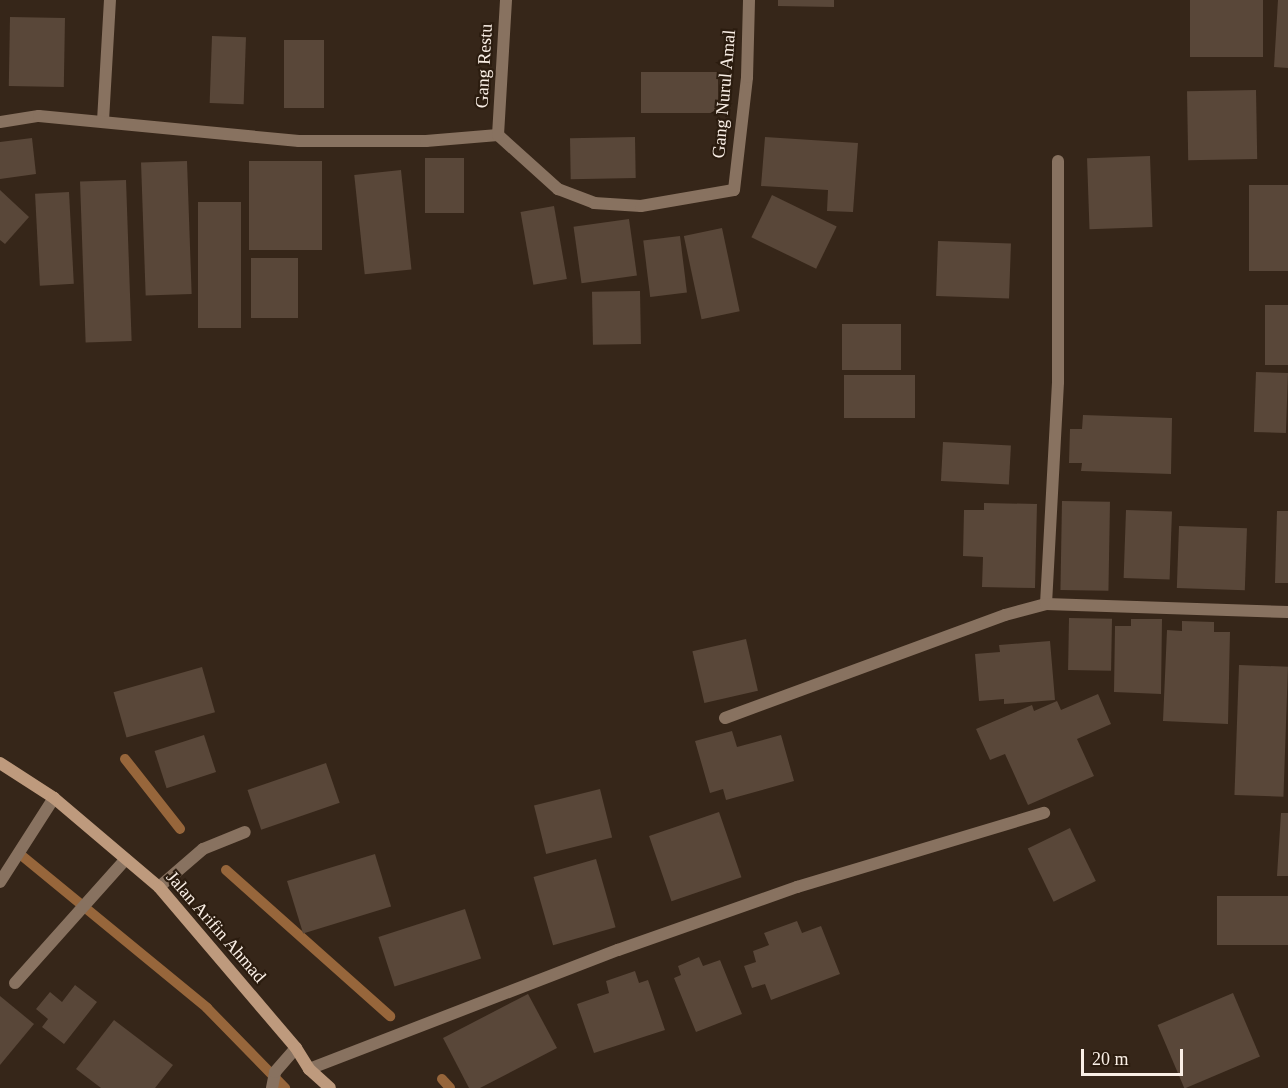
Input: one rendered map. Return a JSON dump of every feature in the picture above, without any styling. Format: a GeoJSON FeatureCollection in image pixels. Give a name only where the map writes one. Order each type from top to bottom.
{"type":"FeatureCollection","features":[{"type":"Feature","properties":{"kind":"street"},"geometry":{"type":"LineString","coordinates":[[102,121],[110,0]]}},
{"type":"Feature","properties":{"kind":"street","name":"Gang Restu"},"geometry":{"type":"LineString","coordinates":[[498,135],[506,0]]}},
{"type":"Feature","properties":{"kind":"street","name":"Gang Nurul Amal"},"geometry":{"type":"LineString","coordinates":[[498,135],[558,189],[594,203],[641,206],[734,190],[747,76],[749,0]]}},
{"type":"Feature","properties":{"kind":"street"},"geometry":{"type":"LineString","coordinates":[[0,122],[39,116],[299,141],[426,141],[498,135]]}},
{"type":"Feature","properties":{"kind":"street"},"geometry":{"type":"LineString","coordinates":[[1046,604],[1058,382],[1058,161]]}},
{"type":"Feature","properties":{"kind":"street"},"geometry":{"type":"LineString","coordinates":[[725,718],[1005,615],[1046,604],[1288,612]]}},
{"type":"Feature","properties":{"kind":"street","name":"Jalan Arifin Ahmad"},"geometry":{"type":"LineString","coordinates":[[0,763],[54,798],[159,886],[296,1048],[309,1069],[330,1088]]}},
{"type":"Feature","properties":{"kind":"street"},"geometry":{"type":"LineString","coordinates":[[0,882],[54,798]]}},
{"type":"Feature","properties":{"kind":"street"},"geometry":{"type":"LineString","coordinates":[[309,1069],[618,950],[797,887],[1044,813]]}},
{"type":"Feature","properties":{"kind":"street"},"geometry":{"type":"LineString","coordinates":[[159,886],[203,849],[245,832]]}},
{"type":"Feature","properties":{"kind":"street"},"geometry":{"type":"LineString","coordinates":[[15,983],[100,892],[126,859]]}},
{"type":"Feature","properties":{"kind":"street"},"geometry":{"type":"LineString","coordinates":[[272,1088],[275,1072],[296,1048]]}},
{"type":"Feature","properties":{"kind":"building"},"geometry":{"type":"Polygon","coordinates":[[[778,0],[834,0],[834,7],[778,6],[778,0]]]}},
{"type":"Feature","properties":{"kind":"building"},"geometry":{"type":"Polygon","coordinates":[[[1190,0],[1263,0],[1263,57],[1190,57],[1190,0]]]}},
{"type":"Feature","properties":{"kind":"building"},"geometry":{"type":"Polygon","coordinates":[[[1278,0],[1288,0],[1288,68],[1274,67],[1278,0]]]}},
{"type":"Feature","properties":{"kind":"building"},"geometry":{"type":"Polygon","coordinates":[[[10,17],[65,18],[64,87],[9,86],[10,17]]]}},
{"type":"Feature","properties":{"kind":"building"},"geometry":{"type":"Polygon","coordinates":[[[212,36],[246,37],[244,104],[210,103],[212,36]]]}},
{"type":"Feature","properties":{"kind":"building"},"geometry":{"type":"Polygon","coordinates":[[[284,40],[324,40],[324,108],[284,108],[284,40]]]}},
{"type":"Feature","properties":{"kind":"building"},"geometry":{"type":"Polygon","coordinates":[[[641,72],[718,72],[718,113],[641,113],[641,72]]]}},
{"type":"Feature","properties":{"kind":"building"},"geometry":{"type":"Polygon","coordinates":[[[1256,90],[1257,159],[1188,160],[1187,91],[1256,90]]]}},
{"type":"Feature","properties":{"kind":"building"},"geometry":{"type":"Polygon","coordinates":[[[635,137],[636,178],[571,179],[570,138],[635,137]]]}},
{"type":"Feature","properties":{"kind":"building"},"geometry":{"type":"Polygon","coordinates":[[[765,137],[858,143],[853,212],[827,211],[828,190],[761,186],[765,137]]]}},
{"type":"Feature","properties":{"kind":"building"},"geometry":{"type":"Polygon","coordinates":[[[32,138],[36,174],[0,179],[0,142],[32,138]]]}},
{"type":"Feature","properties":{"kind":"building"},"geometry":{"type":"Polygon","coordinates":[[[1150,156],[1152,227],[1090,229],[1087,158],[1150,156]]]}},
{"type":"Feature","properties":{"kind":"building"},"geometry":{"type":"Polygon","coordinates":[[[425,158],[464,158],[464,213],[425,213],[425,158]]]}},
{"type":"Feature","properties":{"kind":"building"},"geometry":{"type":"Polygon","coordinates":[[[187,161],[192,294],[146,296],[141,163],[187,161]]]}},
{"type":"Feature","properties":{"kind":"building"},"geometry":{"type":"Polygon","coordinates":[[[249,161],[322,161],[322,250],[249,250],[249,161]]]}},
{"type":"Feature","properties":{"kind":"building"},"geometry":{"type":"Polygon","coordinates":[[[401,170],[411,269],[365,274],[354,175],[401,170]]]}},
{"type":"Feature","properties":{"kind":"building"},"geometry":{"type":"Polygon","coordinates":[[[126,180],[132,341],[86,343],[80,182],[126,180]]]}},
{"type":"Feature","properties":{"kind":"building"},"geometry":{"type":"Polygon","coordinates":[[[1249,185],[1288,185],[1288,271],[1249,271],[1249,185]]]}},
{"type":"Feature","properties":{"kind":"building"},"geometry":{"type":"Polygon","coordinates":[[[0,190],[29,217],[5,244],[0,240],[0,190]]]}},
{"type":"Feature","properties":{"kind":"building"},"geometry":{"type":"Polygon","coordinates":[[[69,192],[74,284],[40,286],[35,194],[69,192]]]}},
{"type":"Feature","properties":{"kind":"building"},"geometry":{"type":"Polygon","coordinates":[[[772,195],[837,227],[816,269],[751,237],[772,195]]]}},
{"type":"Feature","properties":{"kind":"building"},"geometry":{"type":"Polygon","coordinates":[[[198,202],[241,202],[241,328],[198,328],[198,202]]]}},
{"type":"Feature","properties":{"kind":"building"},"geometry":{"type":"Polygon","coordinates":[[[554,206],[567,279],[533,285],[521,212],[554,206]]]}},
{"type":"Feature","properties":{"kind":"building"},"geometry":{"type":"Polygon","coordinates":[[[629,219],[637,275],[581,283],[574,227],[629,219]]]}},
{"type":"Feature","properties":{"kind":"building"},"geometry":{"type":"Polygon","coordinates":[[[722,228],[740,311],[702,319],[684,236],[722,228]]]}},
{"type":"Feature","properties":{"kind":"building"},"geometry":{"type":"Polygon","coordinates":[[[680,236],[687,293],[650,297],[643,241],[680,236]]]}},
{"type":"Feature","properties":{"kind":"building"},"geometry":{"type":"Polygon","coordinates":[[[938,241],[1011,244],[1009,299],[936,296],[938,241]]]}},
{"type":"Feature","properties":{"kind":"building"},"geometry":{"type":"Polygon","coordinates":[[[251,258],[298,258],[298,318],[251,318],[251,258]]]}},
{"type":"Feature","properties":{"kind":"building"},"geometry":{"type":"Polygon","coordinates":[[[640,291],[641,344],[593,345],[592,292],[640,291]]]}},
{"type":"Feature","properties":{"kind":"building"},"geometry":{"type":"Polygon","coordinates":[[[1265,305],[1288,305],[1288,365],[1265,365],[1265,305]]]}},
{"type":"Feature","properties":{"kind":"building"},"geometry":{"type":"Polygon","coordinates":[[[842,324],[901,324],[901,370],[842,370],[842,324]]]}},
{"type":"Feature","properties":{"kind":"building"},"geometry":{"type":"Polygon","coordinates":[[[1256,372],[1288,373],[1286,433],[1254,432],[1256,372]]]}},
{"type":"Feature","properties":{"kind":"building"},"geometry":{"type":"Polygon","coordinates":[[[844,375],[915,375],[915,418],[844,418],[844,375]]]}},
{"type":"Feature","properties":{"kind":"building"},"geometry":{"type":"Polygon","coordinates":[[[1083,415],[1172,418],[1171,474],[1081,471],[1082,463],[1069,463],[1070,429],[1082,429],[1083,415]]]}},
{"type":"Feature","properties":{"kind":"building"},"geometry":{"type":"Polygon","coordinates":[[[943,442],[1011,446],[1009,485],[941,481],[943,442]]]}},
{"type":"Feature","properties":{"kind":"building"},"geometry":{"type":"Polygon","coordinates":[[[1062,501],[1110,502],[1108,591],[1060,590],[1062,501]]]}},
{"type":"Feature","properties":{"kind":"building"},"geometry":{"type":"Polygon","coordinates":[[[984,503],[1037,504],[1035,588],[982,587],[983,557],[963,556],[964,510],[984,510],[984,503]]]}},
{"type":"Feature","properties":{"kind":"building"},"geometry":{"type":"Polygon","coordinates":[[[1126,510],[1172,512],[1170,580],[1124,578],[1126,510]]]}},
{"type":"Feature","properties":{"kind":"building"},"geometry":{"type":"Polygon","coordinates":[[[1277,511],[1288,511],[1288,583],[1275,583],[1277,511]]]}},
{"type":"Feature","properties":{"kind":"building"},"geometry":{"type":"Polygon","coordinates":[[[1179,526],[1247,528],[1245,590],[1177,588],[1179,526]]]}},
{"type":"Feature","properties":{"kind":"building"},"geometry":{"type":"Polygon","coordinates":[[[1069,618],[1112,619],[1111,671],[1068,670],[1069,618]]]}},
{"type":"Feature","properties":{"kind":"building"},"geometry":{"type":"Polygon","coordinates":[[[1131,619],[1162,619],[1161,694],[1114,692],[1115,626],[1131,626],[1131,619]]]}},
{"type":"Feature","properties":{"kind":"building"},"geometry":{"type":"Polygon","coordinates":[[[1182,621],[1214,622],[1214,632],[1230,632],[1228,724],[1163,721],[1167,630],[1182,631],[1182,621]]]}},
{"type":"Feature","properties":{"kind":"building"},"geometry":{"type":"Polygon","coordinates":[[[746,639],[758,691],[704,703],[692,651],[746,639]]]}},
{"type":"Feature","properties":{"kind":"building"},"geometry":{"type":"Polygon","coordinates":[[[1050,641],[1055,700],[1004,704],[1004,699],[979,701],[975,654],[1000,652],[999,645],[1050,641]]]}},
{"type":"Feature","properties":{"kind":"building"},"geometry":{"type":"Polygon","coordinates":[[[1239,665],[1288,667],[1283,797],[1234,795],[1239,665]]]}},
{"type":"Feature","properties":{"kind":"building"},"geometry":{"type":"Polygon","coordinates":[[[202,667],[215,712],[127,738],[114,692],[202,667]]]}},
{"type":"Feature","properties":{"kind":"building"},"geometry":{"type":"Polygon","coordinates":[[[1098,694],[1111,724],[1077,739],[1094,776],[1028,805],[1005,754],[990,760],[976,729],[1032,705],[1034,711],[1057,701],[1061,710],[1098,694]]]}},
{"type":"Feature","properties":{"kind":"building"},"geometry":{"type":"Polygon","coordinates":[[[732,731],[737,747],[781,735],[794,781],[726,800],[723,789],[710,793],[695,741],[732,731]]]}},
{"type":"Feature","properties":{"kind":"building"},"geometry":{"type":"Polygon","coordinates":[[[204,735],[216,772],[167,788],[155,751],[204,735]]]}},
{"type":"Feature","properties":{"kind":"building"},"geometry":{"type":"Polygon","coordinates":[[[326,763],[340,803],[261,830],[248,790],[326,763]]]}},
{"type":"Feature","properties":{"kind":"building"},"geometry":{"type":"Polygon","coordinates":[[[600,789],[612,838],[546,854],[534,805],[600,789]]]}},
{"type":"Feature","properties":{"kind":"building"},"geometry":{"type":"Polygon","coordinates":[[[719,812],[741,877],[671,901],[649,836],[719,812]]]}},
{"type":"Feature","properties":{"kind":"building"},"geometry":{"type":"Polygon","coordinates":[[[1281,813],[1288,813],[1288,876],[1277,876],[1281,813]]]}},
{"type":"Feature","properties":{"kind":"building"},"geometry":{"type":"Polygon","coordinates":[[[1070,828],[1096,881],[1054,902],[1028,849],[1070,828]]]}},
{"type":"Feature","properties":{"kind":"building"},"geometry":{"type":"Polygon","coordinates":[[[375,854],[391,907],[303,933],[287,881],[375,854]]]}},
{"type":"Feature","properties":{"kind":"building"},"geometry":{"type":"Polygon","coordinates":[[[596,859],[616,927],[553,945],[534,877],[596,859]]]}},
{"type":"Feature","properties":{"kind":"building"},"geometry":{"type":"Polygon","coordinates":[[[1217,896],[1288,896],[1288,945],[1217,945],[1217,896]]]}},
{"type":"Feature","properties":{"kind":"building"},"geometry":{"type":"Polygon","coordinates":[[[465,909],[481,958],[395,987],[378,937],[465,909]]]}},
{"type":"Feature","properties":{"kind":"building"},"geometry":{"type":"Polygon","coordinates":[[[797,921],[802,933],[821,926],[840,974],[771,1000],[765,984],[752,988],[744,966],[756,962],[753,951],[769,945],[764,933],[797,921]]]}},
{"type":"Feature","properties":{"kind":"building"},"geometry":{"type":"Polygon","coordinates":[[[699,957],[703,966],[720,960],[742,1014],[696,1032],[674,978],[681,975],[678,966],[699,957]]]}},
{"type":"Feature","properties":{"kind":"building"},"geometry":{"type":"Polygon","coordinates":[[[635,971],[639,983],[648,980],[665,1030],[594,1053],[577,1004],[609,993],[606,981],[635,971]]]}},
{"type":"Feature","properties":{"kind":"building"},"geometry":{"type":"Polygon","coordinates":[[[75,985],[97,1002],[64,1044],[42,1027],[48,1019],[36,1009],[50,992],[62,1002],[75,985]]]}},
{"type":"Feature","properties":{"kind":"building"},"geometry":{"type":"Polygon","coordinates":[[[1233,993],[1260,1057],[1184,1088],[1158,1025],[1233,993]]]}},
{"type":"Feature","properties":{"kind":"building"},"geometry":{"type":"Polygon","coordinates":[[[528,994],[557,1048],[480,1088],[469,1088],[443,1038],[528,994]]]}},
{"type":"Feature","properties":{"kind":"building"},"geometry":{"type":"Polygon","coordinates":[[[0,996],[34,1024],[0,1065],[0,996]]]}},
{"type":"Feature","properties":{"kind":"building"},"geometry":{"type":"Polygon","coordinates":[[[114,1020],[173,1065],[155,1088],[101,1088],[76,1069],[114,1020]]]}},
{"type":"Feature","properties":{"kind":"waterway"},"geometry":{"type":"LineString","coordinates":[[125,759],[180,829]]}},
{"type":"Feature","properties":{"kind":"waterway"},"geometry":{"type":"LineString","coordinates":[[21,855],[207,1008],[285,1088]]}},
{"type":"Feature","properties":{"kind":"waterway"},"geometry":{"type":"LineString","coordinates":[[226,870],[390,1016]]}},
{"type":"Feature","properties":{"kind":"waterway"},"geometry":{"type":"LineString","coordinates":[[442,1079],[450,1088]]}}]}
